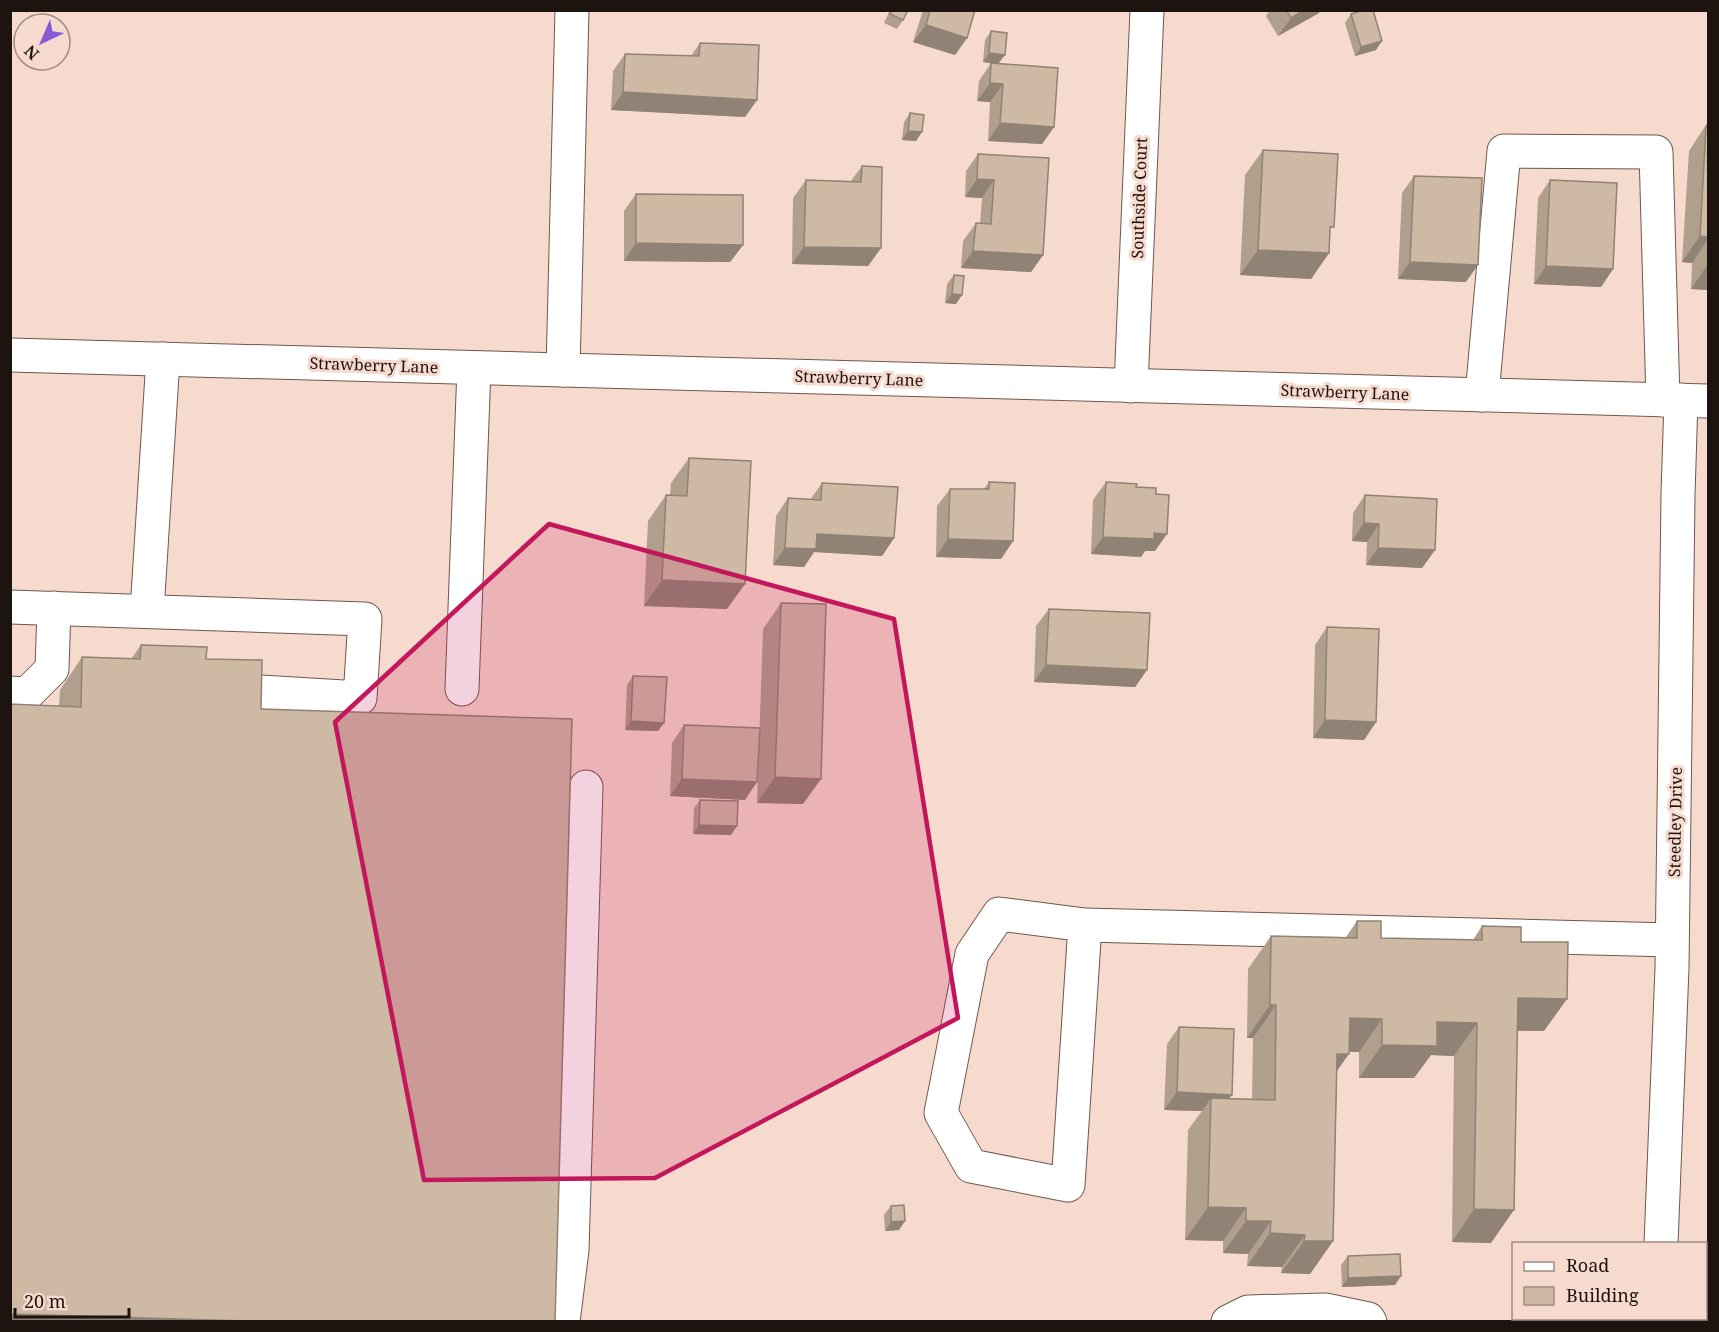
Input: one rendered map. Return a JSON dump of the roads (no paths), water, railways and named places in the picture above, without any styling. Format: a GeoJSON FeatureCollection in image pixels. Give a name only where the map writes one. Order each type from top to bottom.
{"type":"FeatureCollection","features":[{"type":"Feature","properties":{"kind":"street"},"geometry":{"type":"LineString","coordinates":[[563,370],[572,10]]}},
{"type":"Feature","properties":{"kind":"street","name":"Southside Court"},"geometry":{"type":"LineString","coordinates":[[1131,386],[1147,10]]}},
{"type":"Feature","properties":{"kind":"street","name":"Steedley Drive"},"geometry":{"type":"LineString","coordinates":[[1482,395],[1504,152],[1656,152],[1661,346],[1684,400],[1678,495],[1672,940],[1661,1242]]}},
{"type":"Feature","properties":{"kind":"street","name":"Strawberry Lane"},"geometry":{"type":"LineString","coordinates":[[10,355],[1684,400]]}},
{"type":"Feature","properties":{"kind":"street"},"geometry":{"type":"LineString","coordinates":[[147,611],[163,359]]}},
{"type":"Feature","properties":{"kind":"street"},"geometry":{"type":"LineString","coordinates":[[462,689],[474,368]]}},
{"type":"Feature","properties":{"kind":"street"},"geometry":{"type":"LineString","coordinates":[[10,607],[365,619],[360,698],[261,692]]}},
{"type":"Feature","properties":{"kind":"street"},"geometry":{"type":"LineString","coordinates":[[10,693],[27,694],[52,669],[54,608]]}},
{"type":"Feature","properties":{"kind":"street"},"geometry":{"type":"LineString","coordinates":[[563,1322],[572,1250],[586,787]]}},
{"type":"Feature","properties":{"kind":"street"},"geometry":{"type":"LineString","coordinates":[[1085,925],[1068,1185],[970,1166],[941,1113],[972,954],[999,914],[1085,925],[1672,940]]}},
{"type":"Feature","properties":{"kind":"street"},"geometry":{"type":"LineString","coordinates":[[1228,1322],[1248,1312],[1325,1310],[1368,1319],[1370,1322]]}}]}
